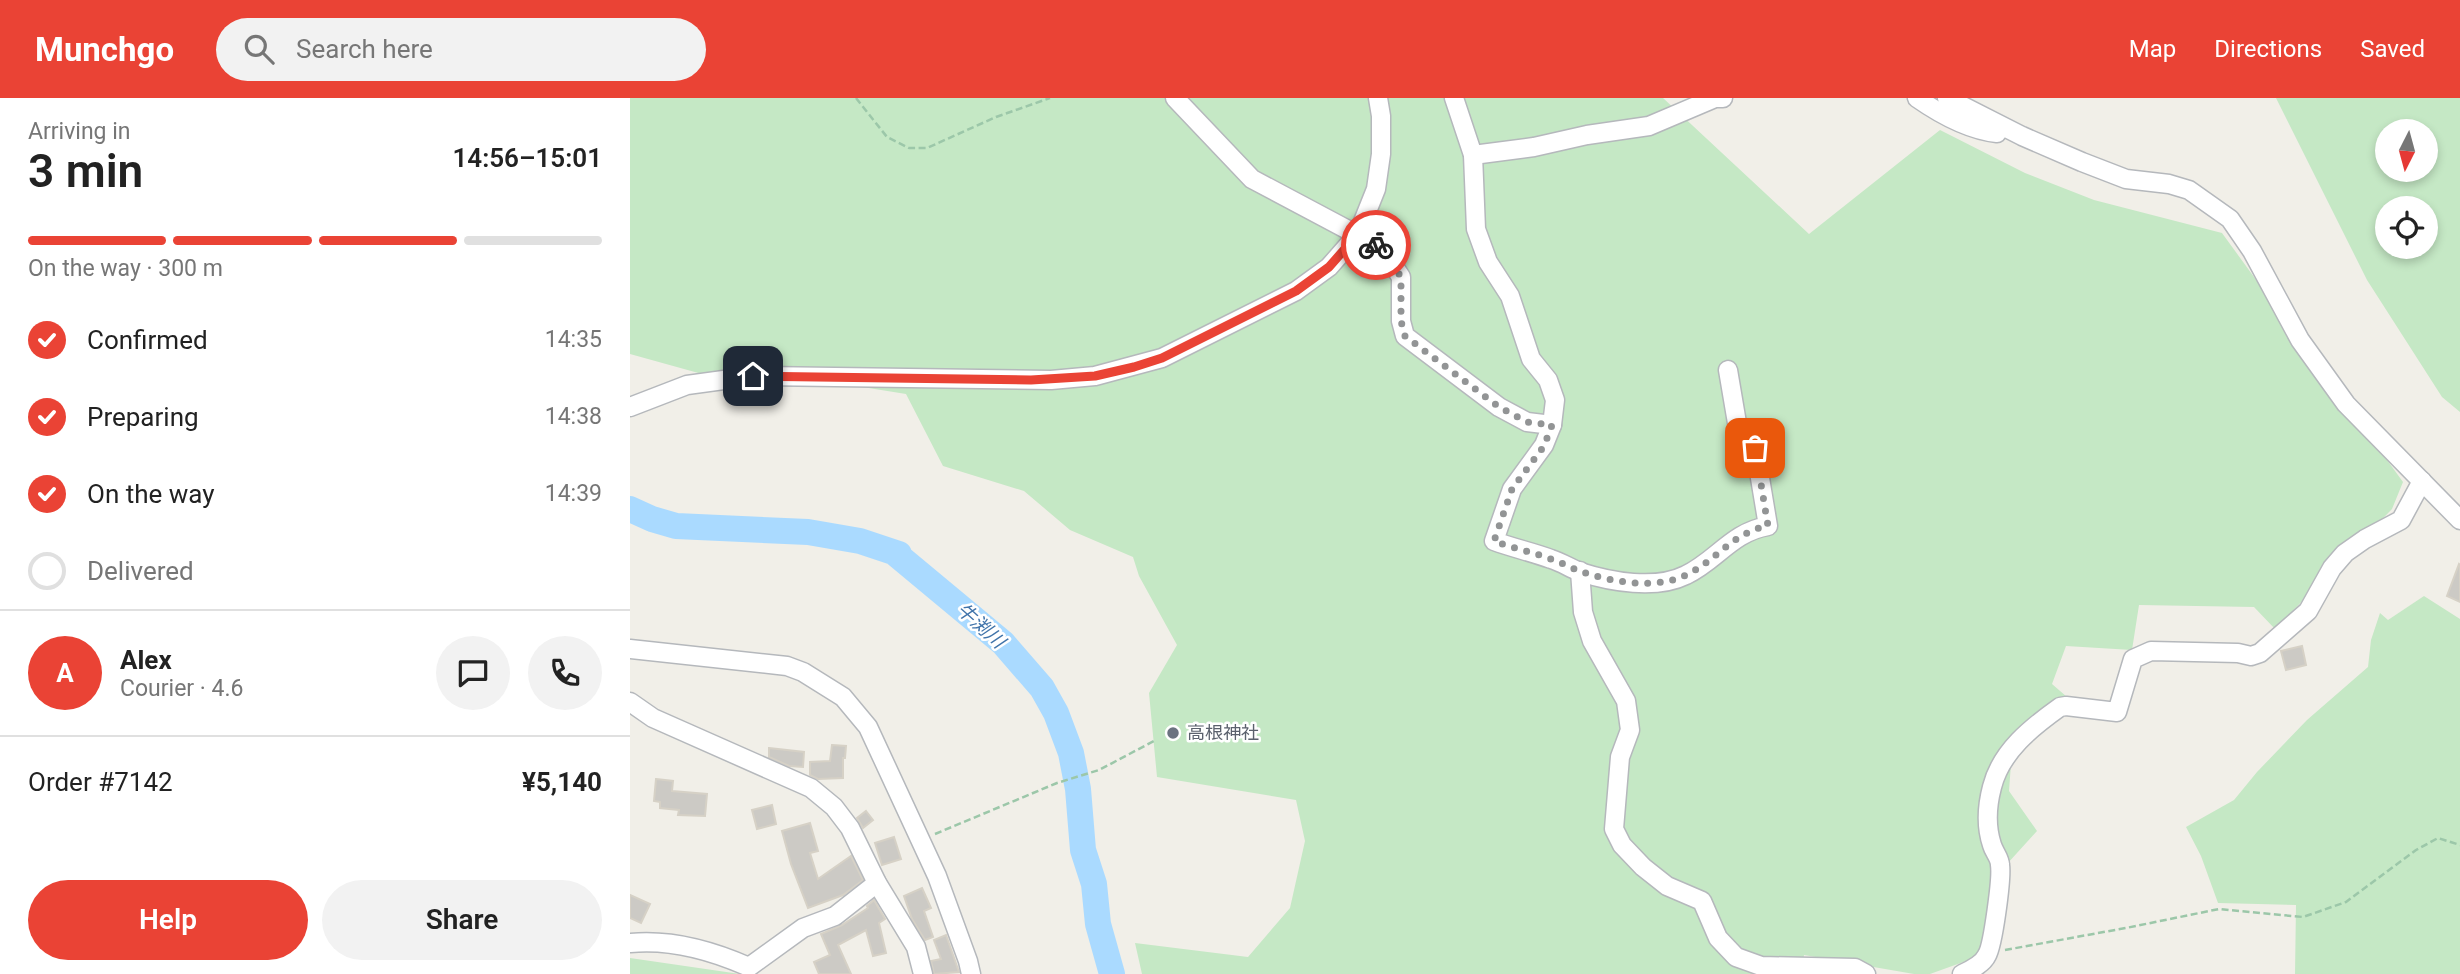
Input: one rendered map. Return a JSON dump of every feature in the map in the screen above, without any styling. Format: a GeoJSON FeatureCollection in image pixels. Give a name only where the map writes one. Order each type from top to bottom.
{"type":"FeatureCollection","features":[{"type":"Feature","properties":{"kind":"street"},"geometry":{"type":"LineString","coordinates":[[1175,98],[1252,179],[1382,248],[1401,277],[1401,321],[1405,336],[1499,407],[1527,422],[1552,425]]}},
{"type":"Feature","properties":{"kind":"street"},"geometry":{"type":"LineString","coordinates":[[630,407],[687,386],[753,376],[1024,381],[1095,376],[1162,358],[1296,291],[1329,267],[1358,234],[1376,189],[1381,154],[1378,98]]}},
{"type":"Feature","properties":{"kind":"street"},"geometry":{"type":"LineString","coordinates":[[1454,98],[1472,155],[1476,229],[1488,262],[1510,296],[1531,359],[1548,380],[1555,400],[1552,425],[1544,446],[1512,489],[1494,541],[1580,571],[1646,583],[1672,581],[1688,575],[1753,529],[1768,526],[1755,448],[1737,423],[1728,370]]}},
{"type":"Feature","properties":{"kind":"street"},"geometry":{"type":"LineString","coordinates":[[1472,155],[1649,127],[1715,98],[1723,98]]}},
{"type":"Feature","properties":{"kind":"street"},"geometry":{"type":"LineString","coordinates":[[1917,98],[1937,112],[1988,132],[2022,136]]}},
{"type":"Feature","properties":{"kind":"street"},"geometry":{"type":"LineString","coordinates":[[1947,98],[2022,136],[2126,178],[2169,184],[2189,190],[2230,219],[2252,251],[2300,340],[2346,404],[2460,520]]}},
{"type":"Feature","properties":{"kind":"street"},"geometry":{"type":"LineString","coordinates":[[1962,974],[1985,960],[1989,953],[2001,863],[1993,850],[1987,830],[1992,788],[1999,768],[2026,731],[2060,707],[2073,706],[2118,712],[2133,659],[2151,652],[2238,653],[2251,656],[2260,653],[2308,611],[2332,568],[2345,553],[2401,520],[2422,481]]}},
{"type":"Feature","properties":{"kind":"street"},"geometry":{"type":"LineString","coordinates":[[1580,571],[1583,612],[1592,640],[1626,701],[1628,711],[1630,730],[1620,757],[1614,829],[1622,845],[1643,867],[1667,886],[1702,901],[1718,938],[1736,957],[1761,966],[1855,968],[1867,974]]}},
{"type":"Feature","properties":{"kind":"street"},"geometry":{"type":"LineString","coordinates":[[630,649],[788,666],[803,672],[843,697],[867,727],[899,791],[919,841],[937,876],[971,974]]}},
{"type":"Feature","properties":{"kind":"street"},"geometry":{"type":"LineString","coordinates":[[630,702],[653,718],[811,788],[834,807],[850,828],[877,883],[916,947],[923,974]]}},
{"type":"Feature","properties":{"kind":"street"},"geometry":{"type":"LineString","coordinates":[[630,943],[647,942],[716,953],[752,971],[803,928],[835,916],[877,883]]}},
{"type":"Feature","properties":{"kind":"path"},"geometry":{"type":"LineString","coordinates":[[856,98],[887,137],[909,148],[927,148],[996,117],[1050,98]]}},
{"type":"Feature","properties":{"kind":"path"},"geometry":{"type":"LineString","coordinates":[[919,841],[1057,783],[1099,770],[1154,741]]}},
{"type":"Feature","properties":{"kind":"path"},"geometry":{"type":"LineString","coordinates":[[1989,953],[2126,929],[2219,909],[2303,917],[2346,902],[2416,850],[2438,838],[2460,845]]}},
{"type":"Feature","properties":{"kind":"green space"},"geometry":{"type":"Polygon","coordinates":[[[630,98],[1663,98],[1809,234],[1940,130],[2025,173],[2094,200],[2222,233],[2403,482],[2392,509],[2275,629],[2254,607],[2139,605],[2132,650],[2066,646],[2052,684],[2067,697],[2012,750],[2009,791],[2037,831],[2007,864],[1980,956],[1930,974],[1914,974],[1804,955],[1802,974],[1142,974],[1135,943],[1248,957],[1290,908],[1305,841],[1296,800],[1157,777],[1149,693],[1177,645],[1139,576],[1133,557],[1070,530],[1024,491],[943,466],[906,394],[775,373],[720,379],[630,354],[630,98]]]}},
{"type":"Feature","properties":{"kind":"green space"},"geometry":{"type":"Polygon","coordinates":[[[2276,98],[2460,98],[2460,412],[2442,397],[2367,280],[2276,98]]]}},
{"type":"Feature","properties":{"kind":"green space"},"geometry":{"type":"Polygon","coordinates":[[[2424,596],[2460,619],[2460,974],[2295,974],[2296,905],[2218,903],[2201,856],[2186,827],[2234,800],[2307,720],[2368,667],[2371,640],[2380,613],[2388,620],[2424,596]]]}},
{"type":"Feature","properties":{"kind":"green space"},"geometry":{"type":"Polygon","coordinates":[[[630,958],[740,974],[630,974],[630,958]]]}},
{"type":"Feature","properties":{"kind":"building"},"geometry":{"type":"Polygon","coordinates":[[[2460,565],[2460,602],[2447,596],[2460,565]]]}},
{"type":"Feature","properties":{"kind":"building"},"geometry":{"type":"Polygon","coordinates":[[[2302,646],[2306,665],[2286,670],[2281,651],[2302,646]]]}},
{"type":"Feature","properties":{"kind":"building"},"geometry":{"type":"Polygon","coordinates":[[[832,745],[846,746],[843,778],[818,779],[810,775],[810,762],[830,761],[832,745]]]}},
{"type":"Feature","properties":{"kind":"building"},"geometry":{"type":"Polygon","coordinates":[[[769,748],[804,752],[803,767],[789,766],[769,757],[769,748]]]}},
{"type":"Feature","properties":{"kind":"building"},"geometry":{"type":"Polygon","coordinates":[[[656,779],[673,781],[672,791],[707,794],[705,816],[678,815],[679,810],[660,808],[660,802],[654,801],[656,779]]]}},
{"type":"Feature","properties":{"kind":"building"},"geometry":{"type":"Polygon","coordinates":[[[772,805],[776,824],[757,829],[752,810],[772,805]]]}},
{"type":"Feature","properties":{"kind":"building"},"geometry":{"type":"Polygon","coordinates":[[[866,811],[873,820],[863,828],[857,818],[866,811]]]}},
{"type":"Feature","properties":{"kind":"building"},"geometry":{"type":"Polygon","coordinates":[[[810,823],[818,851],[810,853],[818,879],[851,856],[863,880],[843,895],[808,908],[782,831],[810,823]]]}},
{"type":"Feature","properties":{"kind":"building"},"geometry":{"type":"Polygon","coordinates":[[[894,837],[901,859],[882,865],[875,843],[894,837]]]}},
{"type":"Feature","properties":{"kind":"building"},"geometry":{"type":"Polygon","coordinates":[[[922,888],[931,908],[924,911],[933,937],[925,940],[912,919],[904,896],[922,888]]]}},
{"type":"Feature","properties":{"kind":"building"},"geometry":{"type":"Polygon","coordinates":[[[630,895],[650,904],[641,923],[630,918],[630,895]]]}},
{"type":"Feature","properties":{"kind":"building"},"geometry":{"type":"Polygon","coordinates":[[[874,900],[885,919],[879,923],[886,953],[873,956],[866,930],[838,945],[851,974],[819,974],[814,962],[830,955],[821,934],[842,925],[868,908],[874,900]]]}},
{"type":"Feature","properties":{"kind":"building"},"geometry":{"type":"Polygon","coordinates":[[[946,935],[959,972],[934,974],[931,961],[941,959],[934,940],[946,935]]]}},
{"type":"Feature","properties":{"kind":"waterway","name":"牛渕川"},"geometry":{"type":"LineString","coordinates":[[630,509],[676,526],[808,532],[860,541],[899,554],[896,554],[1003,643],[1042,688],[1056,713],[1071,753],[1078,789],[1083,850],[1094,884],[1098,924],[1112,974]]}},
{"type":"Feature","properties":{"kind":"way so far"},"geometry":{"type":"LineString","coordinates":[[1376,245],[1382,248],[1401,277],[1401,321],[1405,336],[1499,407],[1527,422],[1552,425],[1544,446],[1512,489],[1494,541],[1607,578],[1646,583],[1672,581],[1688,575],[1753,529],[1768,526],[1765,495],[1755,448]]}},
{"type":"Feature","properties":{"kind":"place","name":"高根神社"},"geometry":{"type":"Point","coordinates":[1173,733]}},
{"type":"Feature","properties":{"kind":"route"},"geometry":{"type":"LineString","coordinates":[[753,376],[1011,381],[1095,376],[1162,358],[1296,291],[1329,267],[1358,234],[1376,245]]}}]}
